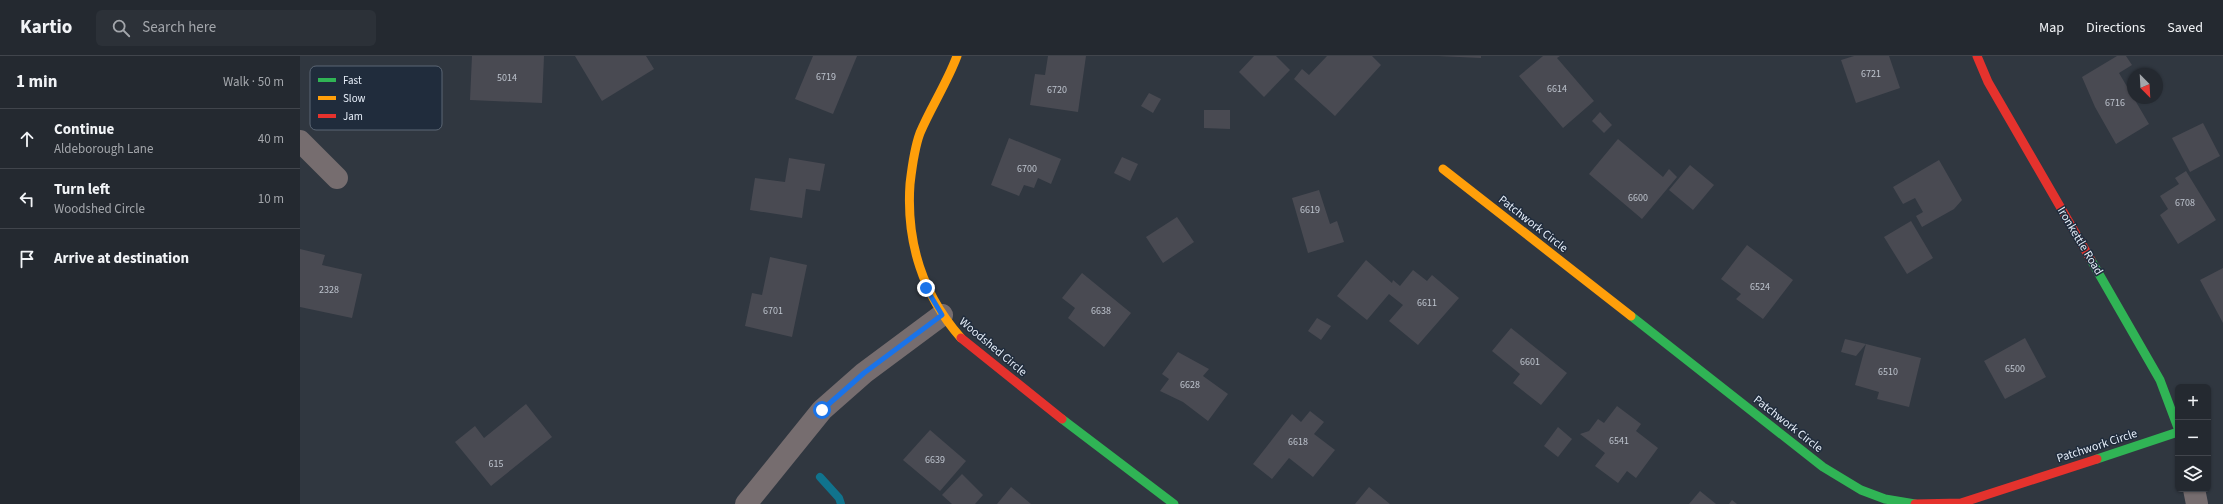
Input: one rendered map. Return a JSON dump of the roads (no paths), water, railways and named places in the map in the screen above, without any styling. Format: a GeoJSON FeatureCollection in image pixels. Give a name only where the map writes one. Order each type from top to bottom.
{"type":"FeatureCollection","features":[{"type":"Feature","properties":{"kind":"street","name":"Woodshed Circle"},"geometry":{"type":"LineString","coordinates":[[957,56],[952,70],[920,134],[913,157],[908,200],[912,244],[926,288],[947,324],[962,339],[1076,431],[1174,504]]}},
{"type":"Feature","properties":{"kind":"street","name":"Ironkettle Road"},"geometry":{"type":"LineString","coordinates":[[1977,56],[1988,82],[2047,186],[2121,310],[2160,380],[2175,420]]}},
{"type":"Feature","properties":{"kind":"street"},"geometry":{"type":"LineString","coordinates":[[300,141],[337,178]]}},
{"type":"Feature","properties":{"kind":"street","name":"Patchwork Circle"},"geometry":{"type":"LineString","coordinates":[[1443,169],[1823,466],[1861,490],[1885,499],[1918,504],[1961,502],[2175,433]]}},
{"type":"Feature","properties":{"kind":"street"},"geometry":{"type":"LineString","coordinates":[[746,504],[822,410],[864,373],[942,315]]}},
{"type":"Feature","properties":{"kind":"street"},"geometry":{"type":"LineString","coordinates":[[2195,492],[2197,504]]}},
{"type":"Feature","properties":{"kind":"waterway"},"geometry":{"type":"LineString","coordinates":[[820,477],[839,498],[841,504]]}}]}
